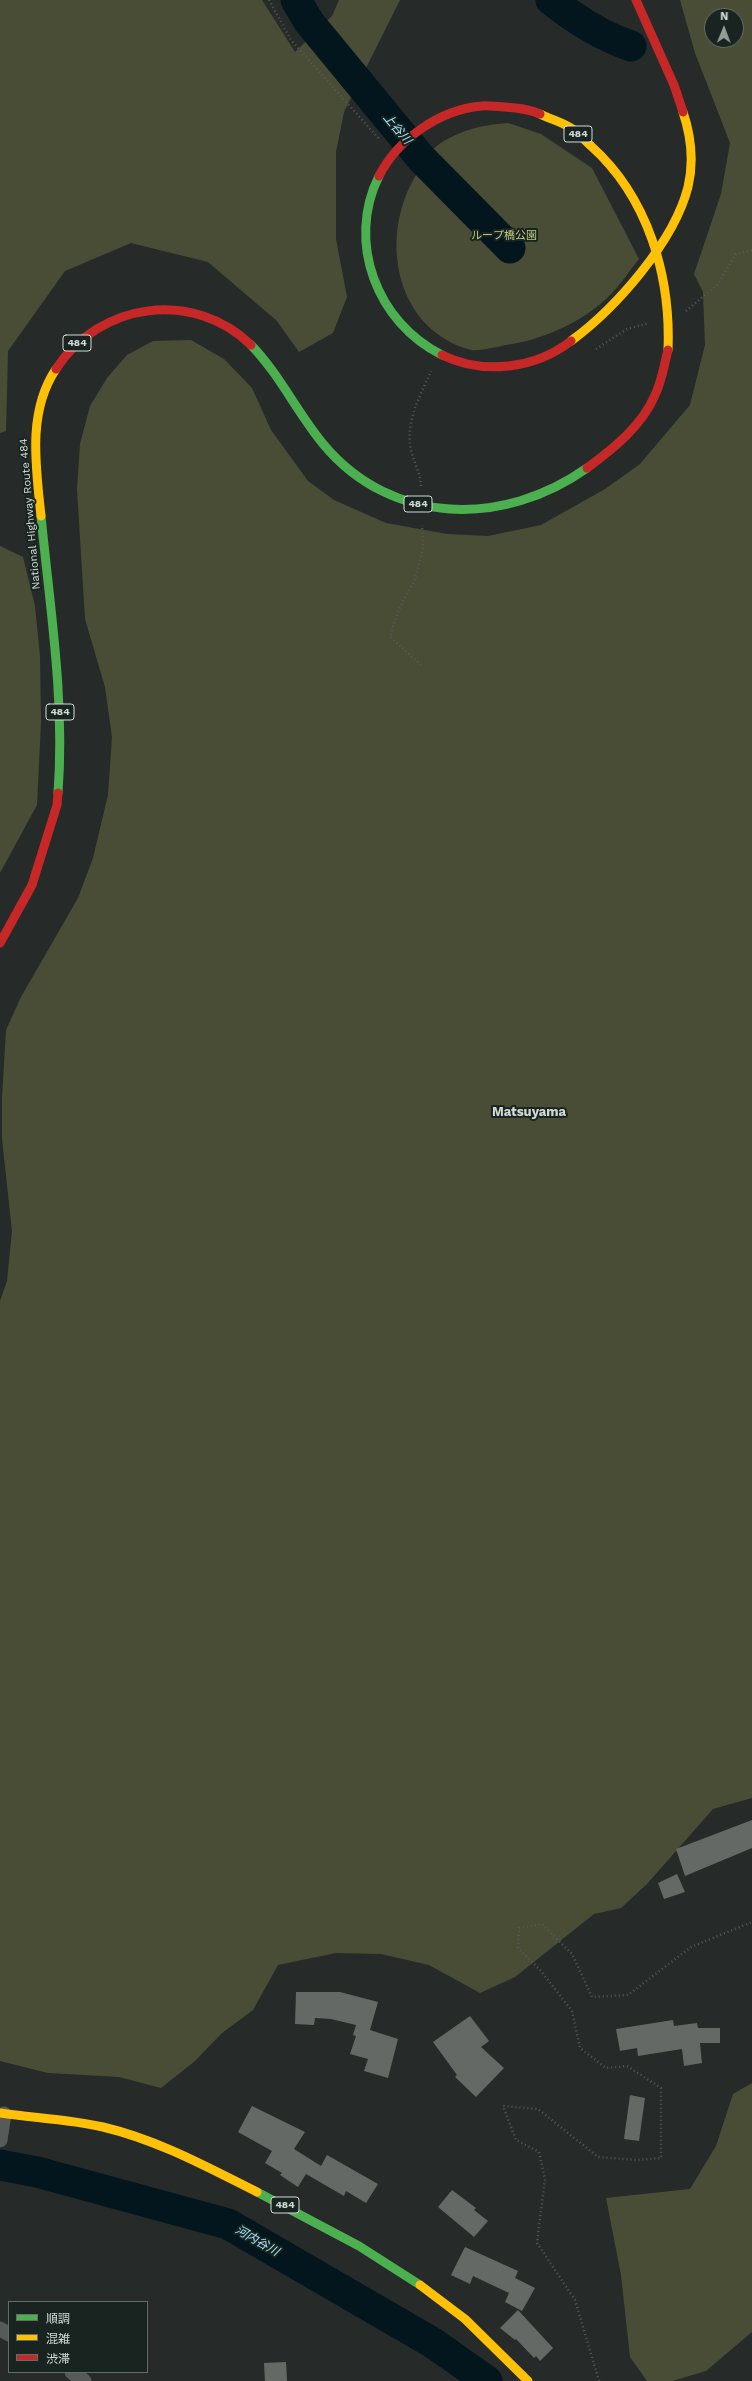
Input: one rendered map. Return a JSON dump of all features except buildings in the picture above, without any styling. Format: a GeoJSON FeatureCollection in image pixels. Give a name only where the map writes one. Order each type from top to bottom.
{"type":"FeatureCollection","features":[{"type":"Feature","properties":{"kind":"highway","name":"National Highway Route 484"},"geometry":{"type":"LineString","coordinates":[[0,943],[32,885],[57,805],[61,751],[60,702],[36,471],[35,433],[40,399],[50,375],[64,354],[104,322],[128,313],[150,309],[178,309],[207,315],[228,325],[244,337],[264,359],[325,446],[362,482],[395,497],[435,508],[480,509],[529,499],[565,481],[602,458],[636,426],[656,395],[669,349],[669,295],[656,243],[633,195],[605,157],[578,134],[549,116],[511,105],[480,106],[448,115],[420,128],[395,149],[381,168],[370,196],[364,229],[370,269],[379,296],[393,319],[413,338],[439,354],[471,365],[503,366],[537,360],[566,346],[592,325],[640,272],[675,225],[690,184],[690,141],[676,87],[636,0]]}},
{"type":"Feature","properties":{"kind":"highway","name":"484"},"geometry":{"type":"LineString","coordinates":[[2,2113],[52,2118],[104,2127],[146,2141],[188,2157],[340,2233],[394,2266],[460,2316],[528,2381]]}},
{"type":"Feature","properties":{"kind":"street"},"geometry":{"type":"LineString","coordinates":[[0,2140],[2,2113]]}},
{"type":"Feature","properties":{"kind":"street"},"geometry":{"type":"LineString","coordinates":[[73,2373],[84,2381]]}},
{"type":"Feature","properties":{"kind":"path"},"geometry":{"type":"LineString","coordinates":[[269,0],[291,40],[385,146]]}},
{"type":"Feature","properties":{"kind":"path"},"geometry":{"type":"LineString","coordinates":[[598,2381],[575,2300],[537,2243],[545,2179],[539,2152],[516,2140],[503,2106],[538,2109],[598,2157],[637,2160],[661,2158],[661,2088],[627,2066],[606,2068],[580,2048],[572,2011],[540,1970],[518,1948],[519,1928],[542,1924],[572,1954],[592,1997],[628,1995],[691,1947],[752,1922]]}},
{"type":"Feature","properties":{"kind":"green space"},"geometry":{"type":"Polygon","coordinates":[[[0,0],[262,0],[295,52],[332,16],[339,0],[400,0],[344,112],[336,152],[336,239],[347,297],[333,333],[299,352],[277,321],[208,262],[131,243],[65,271],[8,351],[6,431],[0,433],[0,0]]]}},
{"type":"Feature","properties":{"kind":"green space"},"geometry":{"type":"Polygon","coordinates":[[[680,0],[752,0],[752,1798],[713,1809],[647,1884],[621,1908],[594,1914],[515,1977],[480,1993],[429,1965],[381,1954],[336,1953],[278,1965],[253,2010],[222,2033],[195,2061],[161,2088],[119,2077],[48,2073],[0,2061],[0,1301],[7,1281],[12,1231],[2,1139],[2,1098],[6,1030],[21,997],[78,898],[93,858],[108,795],[112,737],[105,687],[85,619],[77,489],[80,444],[90,406],[107,378],[127,355],[153,341],[191,340],[224,359],[252,388],[271,430],[308,481],[334,500],[386,523],[447,534],[488,536],[541,525],[605,489],[640,464],[690,405],[705,345],[703,292],[694,274],[721,194],[730,143],[695,53],[680,0]]]}},
{"type":"Feature","properties":{"kind":"green space","name":"ループ橋公園"},"geometry":{"type":"Polygon","coordinates":[[[508,123],[541,134],[592,168],[639,259],[611,294],[578,320],[552,332],[525,341],[485,349],[471,350],[445,339],[424,322],[409,301],[400,276],[397,250],[398,223],[406,196],[425,160],[433,149],[459,133],[478,127],[508,123]]]}},
{"type":"Feature","properties":{"kind":"green space"},"geometry":{"type":"Polygon","coordinates":[[[0,546],[23,557],[35,606],[40,656],[41,722],[37,805],[0,873],[0,546]]]}},
{"type":"Feature","properties":{"kind":"green space"},"geometry":{"type":"Polygon","coordinates":[[[752,2083],[752,2332],[706,2371],[672,2381],[647,2381],[630,2357],[621,2275],[606,2198],[690,2189],[716,2146],[733,2094],[752,2083]]]}},
{"type":"Feature","properties":{"kind":"waterway","name":"上谷川"},"geometry":{"type":"LineString","coordinates":[[296,0],[309,22],[421,158],[510,248]]}},
{"type":"Feature","properties":{"kind":"waterway","name":"上谷川"},"geometry":{"type":"LineString","coordinates":[[551,0],[589,27],[631,46]]}},
{"type":"Feature","properties":{"kind":"waterway","name":"河内谷川"},"geometry":{"type":"LineString","coordinates":[[0,2165],[37,2172],[228,2224],[433,2343],[487,2381]]}},
{"type":"Feature","properties":{"kind":"traffic: fast"},"geometry":{"type":"LineString","coordinates":[[379,176],[370,201],[366,227],[367,253],[374,278],[385,302],[400,323],[419,341],[442,355]]}},
{"type":"Feature","properties":{"kind":"traffic: fast"},"geometry":{"type":"LineString","coordinates":[[251,345],[271,369],[324,445],[351,472],[382,491],[415,503],[450,509],[485,508],[520,501],[555,487],[587,468]]}},
{"type":"Feature","properties":{"kind":"traffic: fast"},"geometry":{"type":"LineString","coordinates":[[41,516],[56,654],[60,723],[58,793]]}},
{"type":"Feature","properties":{"kind":"traffic: fast"},"geometry":{"type":"LineString","coordinates":[[257,2192],[359,2246],[420,2285]]}},
{"type":"Feature","properties":{"kind":"traffic: slow"},"geometry":{"type":"LineString","coordinates":[[571,341],[606,311],[641,272],[657,251],[681,208],[688,187],[691,168],[690,140],[683,112]]}},
{"type":"Feature","properties":{"kind":"traffic: slow"},"geometry":{"type":"LineString","coordinates":[[540,114],[560,122],[576,132],[611,166],[628,189],[641,213],[652,239],[660,266],[668,322],[668,350]]}},
{"type":"Feature","properties":{"kind":"traffic: slow"},"geometry":{"type":"LineString","coordinates":[[41,516],[36,459],[37,421],[47,386],[56,369]]}},
{"type":"Feature","properties":{"kind":"traffic: slow"},"geometry":{"type":"LineString","coordinates":[[0,2113],[77,2122],[123,2132],[182,2155],[257,2192]]}},
{"type":"Feature","properties":{"kind":"traffic: slow"},"geometry":{"type":"LineString","coordinates":[[420,2285],[465,2319],[528,2381]]}},
{"type":"Feature","properties":{"kind":"traffic: jam"},"geometry":{"type":"LineString","coordinates":[[636,0],[674,85],[683,112]]}},
{"type":"Feature","properties":{"kind":"traffic: jam"},"geometry":{"type":"LineString","coordinates":[[379,176],[397,150],[409,139],[435,120],[450,113],[487,106],[519,108],[540,114]]}},
{"type":"Feature","properties":{"kind":"traffic: jam"},"geometry":{"type":"LineString","coordinates":[[56,369],[74,346],[97,329],[122,317],[148,311],[176,310],[203,316],[228,327],[251,345]]}},
{"type":"Feature","properties":{"kind":"traffic: jam"},"geometry":{"type":"LineString","coordinates":[[442,355],[474,365],[491,367],[508,366],[541,358],[571,341]]}},
{"type":"Feature","properties":{"kind":"traffic: jam"},"geometry":{"type":"LineString","coordinates":[[587,468],[617,445],[643,417],[657,390],[668,350]]}},
{"type":"Feature","properties":{"kind":"traffic: jam"},"geometry":{"type":"LineString","coordinates":[[0,943],[32,885],[57,805],[58,793]]}},
{"type":"Feature","properties":{"kind":"district","name":"Matsuyama"},"geometry":{"type":"Point","coordinates":[529,1112]}}]}
